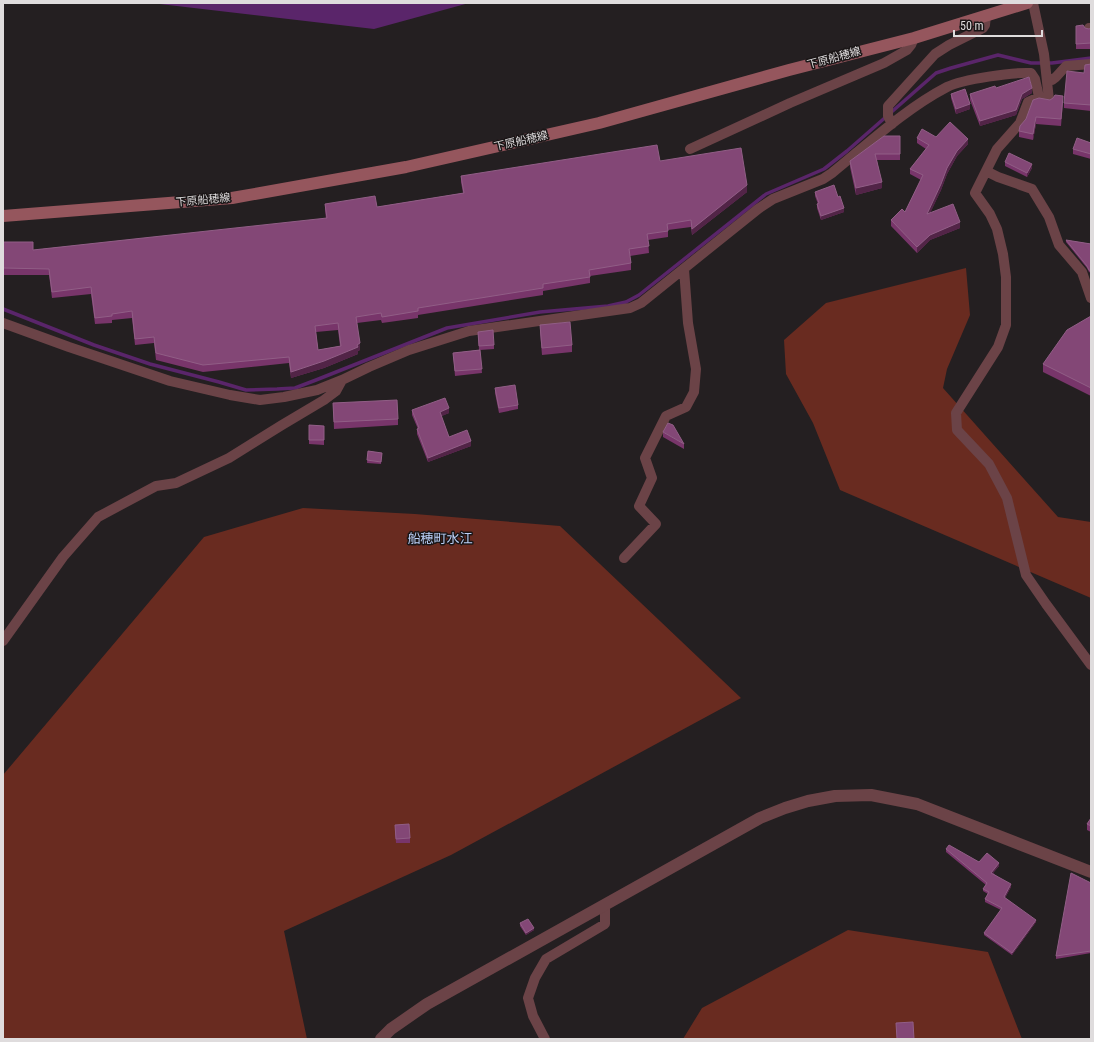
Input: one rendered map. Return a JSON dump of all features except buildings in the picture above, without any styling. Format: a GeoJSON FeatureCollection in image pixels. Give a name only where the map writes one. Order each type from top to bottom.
{"type":"FeatureCollection","features":[{"type":"Feature","properties":{"kind":"main road","name":"下原船穂線"},"geometry":{"type":"LineString","coordinates":[[3,216],[232,198],[406,167],[599,123],[789,70],[914,38],[1027,3]]}},
{"type":"Feature","properties":{"kind":"street"},"geometry":{"type":"LineString","coordinates":[[1033,3],[1044,54],[1049,100],[1039,97],[1028,102],[1020,123],[997,149],[975,193],[990,214],[997,229],[1004,254],[1006,277],[1006,325],[998,346],[956,413],[957,430],[989,464],[1007,498],[1026,575],[1091,665]]}},
{"type":"Feature","properties":{"kind":"street"},"geometry":{"type":"LineString","coordinates":[[890,120],[888,106],[935,54],[982,28],[985,25],[986,15]]}},
{"type":"Feature","properties":{"kind":"street"},"geometry":{"type":"LineString","coordinates":[[690,149],[790,103],[884,63],[907,50],[914,38]]}},
{"type":"Feature","properties":{"kind":"street"},"geometry":{"type":"LineString","coordinates":[[3,323],[69,348],[170,381],[230,395],[260,400],[317,390],[408,350],[469,331],[630,308],[640,303],[684,269],[763,205],[773,199],[823,179],[832,173],[890,120],[948,87],[962,82],[1026,73],[1032,73],[1043,79],[1056,77],[1066,66],[1091,64]]}},
{"type":"Feature","properties":{"kind":"street"},"geometry":{"type":"LineString","coordinates":[[1039,97],[1043,79]]}},
{"type":"Feature","properties":{"kind":"street"},"geometry":{"type":"LineString","coordinates":[[986,170],[998,177],[1032,189],[1049,217],[1059,245],[1082,272],[1091,298]]}},
{"type":"Feature","properties":{"kind":"street"},"geometry":{"type":"LineString","coordinates":[[624,558],[656,524],[639,506],[652,478],[645,458],[666,416],[686,407],[694,392],[696,369],[688,323],[684,269]]}},
{"type":"Feature","properties":{"kind":"street"},"geometry":{"type":"LineString","coordinates":[[3,641],[63,557],[98,517],[156,486],[176,483],[229,458],[324,400],[336,391],[342,380]]}},
{"type":"Feature","properties":{"kind":"street"},"geometry":{"type":"LineString","coordinates":[[381,1039],[391,1029],[427,1004],[760,818],[808,801],[835,796],[871,796],[917,804],[1091,872]]}},
{"type":"Feature","properties":{"kind":"street"},"geometry":{"type":"LineString","coordinates":[[545,1039],[533,1016],[528,998],[535,978],[546,959],[605,924],[604,905]]}},
{"type":"Feature","properties":{"kind":"shaded area"},"geometry":{"type":"Polygon","coordinates":[[[151,3],[469,3],[374,29],[151,3]]]}},
{"type":"Feature","properties":{"kind":"shaded area"},"geometry":{"type":"Polygon","coordinates":[[[966,268],[970,315],[947,369],[943,388],[1058,517],[1091,522],[1091,598],[840,490],[813,423],[786,374],[784,340],[826,303],[966,268]]]}},
{"type":"Feature","properties":{"kind":"shaded area"},"geometry":{"type":"Polygon","coordinates":[[[303,508],[415,514],[560,526],[741,698],[451,855],[284,931],[307,1039],[3,1039],[3,775],[204,537],[303,508]]]}},
{"type":"Feature","properties":{"kind":"shaded area"},"geometry":{"type":"Polygon","coordinates":[[[848,930],[988,952],[1022,1039],[683,1039],[702,1008],[848,930]]]}},
{"type":"Feature","properties":{"kind":"waterway"},"geometry":{"type":"LineString","coordinates":[[3,309],[94,345],[150,364],[246,390],[295,388],[447,328],[540,312],[608,306],[626,302],[639,295],[766,194],[824,169],[847,151],[936,73],[998,55],[1031,63],[1052,63],[1091,58]]}},
{"type":"Feature","properties":{"kind":"district","name":"船穂町水江"},"geometry":{"type":"Point","coordinates":[440,538]}}]}
